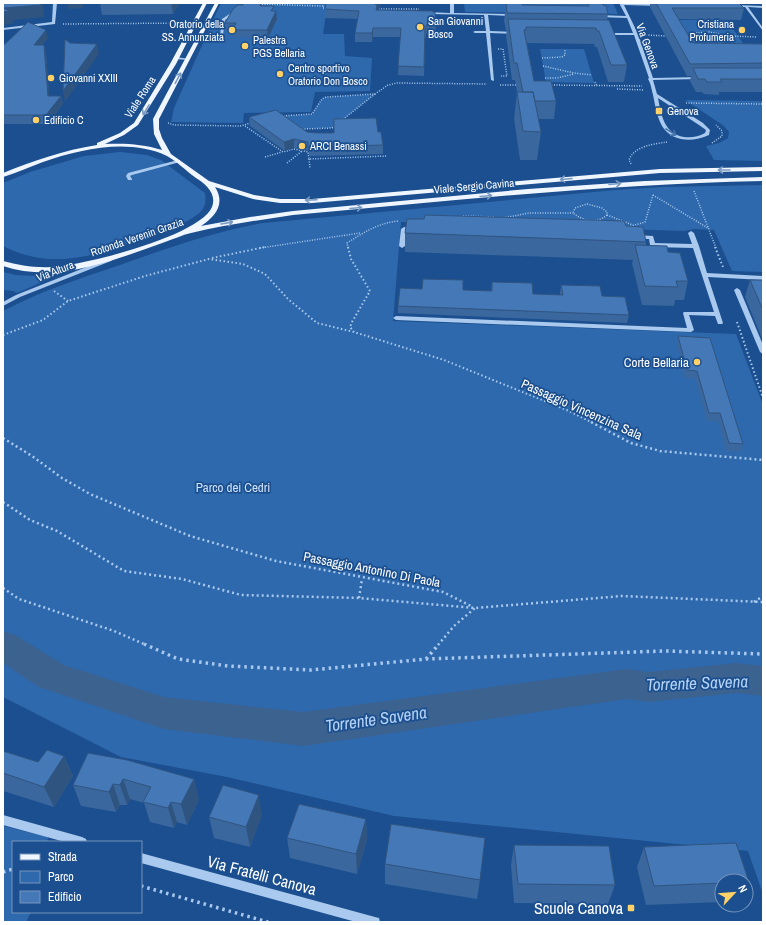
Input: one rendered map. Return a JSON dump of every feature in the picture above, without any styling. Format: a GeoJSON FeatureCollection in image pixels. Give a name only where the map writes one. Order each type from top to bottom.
{"type":"FeatureCollection","features":[{"type":"Feature","properties":{"kind":"main road","name":"Viale Roma"},"geometry":{"type":"LineString","coordinates":[[92,148],[122,134],[136,124],[176,58],[205,3]]}},
{"type":"Feature","properties":{"kind":"main road","name":"Viale Roma"},"geometry":{"type":"LineString","coordinates":[[169,154],[156,136],[154,127],[156,119],[216,3]]}},
{"type":"Feature","properties":{"kind":"main road","name":"Rotonda Verenin Grazia"},"geometry":{"type":"LineString","coordinates":[[3,175],[42,161],[92,148],[134,146],[169,154],[208,183],[217,198],[215,207],[202,223],[189,231],[115,258],[64,269],[28,268],[14,266],[3,262]]}},
{"type":"Feature","properties":{"kind":"main road","name":"Viale Sergio Cavina"},"geometry":{"type":"LineString","coordinates":[[208,183],[252,197],[312,201],[652,172],[763,169]]}},
{"type":"Feature","properties":{"kind":"main road","name":"Viale Sergio Cavina"},"geometry":{"type":"LineString","coordinates":[[189,231],[224,223],[293,213],[611,184],[695,180],[763,179]]}},
{"type":"Feature","properties":{"kind":"street"},"geometry":{"type":"LineString","coordinates":[[3,29],[54,23],[55,3]]}},
{"type":"Feature","properties":{"kind":"street"},"geometry":{"type":"LineString","coordinates":[[221,35],[223,20],[248,3]]}},
{"type":"Feature","properties":{"kind":"street"},"geometry":{"type":"LineString","coordinates":[[452,3],[452,13]]}},
{"type":"Feature","properties":{"kind":"street"},"geometry":{"type":"LineString","coordinates":[[621,4],[660,5]]}},
{"type":"Feature","properties":{"kind":"street","name":"Via Genova"},"geometry":{"type":"LineString","coordinates":[[621,4],[636,34],[656,95],[664,126],[670,132],[688,138],[700,138],[707,134],[708,130],[701,124],[656,95]]}},
{"type":"Feature","properties":{"kind":"street"},"geometry":{"type":"LineString","coordinates":[[730,6],[763,7]]}},
{"type":"Feature","properties":{"kind":"street"},"geometry":{"type":"LineString","coordinates":[[746,6],[763,30]]}},
{"type":"Feature","properties":{"kind":"street"},"geometry":{"type":"LineString","coordinates":[[425,11],[486,15],[517,15]]}},
{"type":"Feature","properties":{"kind":"street"},"geometry":{"type":"LineString","coordinates":[[486,15],[493,80]]}},
{"type":"Feature","properties":{"kind":"street"},"geometry":{"type":"LineString","coordinates":[[595,16],[627,17]]}},
{"type":"Feature","properties":{"kind":"street"},"geometry":{"type":"LineString","coordinates":[[475,32],[517,33]]}},
{"type":"Feature","properties":{"kind":"street"},"geometry":{"type":"LineString","coordinates":[[604,34],[636,34]]}},
{"type":"Feature","properties":{"kind":"street"},"geometry":{"type":"LineString","coordinates":[[176,58],[188,59]]}},
{"type":"Feature","properties":{"kind":"street"},"geometry":{"type":"LineString","coordinates":[[650,79],[702,78]]}},
{"type":"Feature","properties":{"kind":"street"},"geometry":{"type":"LineString","coordinates":[[130,179],[128,176],[130,174],[178,161]]}},
{"type":"Feature","properties":{"kind":"street"},"geometry":{"type":"LineString","coordinates":[[402,246],[404,229],[420,230]]}},
{"type":"Feature","properties":{"kind":"street"},"geometry":{"type":"LineString","coordinates":[[692,233],[720,323]]}},
{"type":"Feature","properties":{"kind":"street"},"geometry":{"type":"LineString","coordinates":[[627,237],[651,237],[653,245],[696,246]]}},
{"type":"Feature","properties":{"kind":"street","name":"Via Altura"},"geometry":{"type":"LineString","coordinates":[[3,304],[18,296],[115,258]]}},
{"type":"Feature","properties":{"kind":"street"},"geometry":{"type":"LineString","coordinates":[[705,275],[763,278]]}},
{"type":"Feature","properties":{"kind":"street"},"geometry":{"type":"LineString","coordinates":[[737,290],[763,352]]}},
{"type":"Feature","properties":{"kind":"street"},"geometry":{"type":"LineString","coordinates":[[396,318],[691,330],[686,313],[717,314]]}},
{"type":"Feature","properties":{"kind":"street"},"geometry":{"type":"LineString","coordinates":[[3,820],[78,841]]}},
{"type":"Feature","properties":{"kind":"street","name":"Via Fratelli Canova"},"geometry":{"type":"LineString","coordinates":[[142,858],[375,922]]}},
{"type":"Feature","properties":{"kind":"path"},"geometry":{"type":"LineString","coordinates":[[254,3],[323,4],[322,8],[330,8]]}},
{"type":"Feature","properties":{"kind":"path"},"geometry":{"type":"LineString","coordinates":[[372,9],[425,11]]}},
{"type":"Feature","properties":{"kind":"path"},"geometry":{"type":"LineString","coordinates":[[54,23],[187,23]]}},
{"type":"Feature","properties":{"kind":"path"},"geometry":{"type":"LineString","coordinates":[[693,37],[696,33],[717,32],[730,36],[763,37]]}},
{"type":"Feature","properties":{"kind":"path"},"geometry":{"type":"LineString","coordinates":[[636,34],[671,36]]}},
{"type":"Feature","properties":{"kind":"path"},"geometry":{"type":"LineString","coordinates":[[686,37],[693,37],[707,42],[716,43],[728,41],[730,36]]}},
{"type":"Feature","properties":{"kind":"path"},"geometry":{"type":"LineString","coordinates":[[496,48],[503,49],[507,76],[499,76],[499,79]]}},
{"type":"Feature","properties":{"kind":"path"},"geometry":{"type":"LineString","coordinates":[[542,58],[562,57],[565,55],[565,49]]}},
{"type":"Feature","properties":{"kind":"path"},"geometry":{"type":"LineString","coordinates":[[544,66],[575,74],[592,75]]}},
{"type":"Feature","properties":{"kind":"path"},"geometry":{"type":"LineString","coordinates":[[545,78],[557,78],[575,74]]}},
{"type":"Feature","properties":{"kind":"path"},"geometry":{"type":"LineString","coordinates":[[595,82],[597,86]]}},
{"type":"Feature","properties":{"kind":"path"},"geometry":{"type":"LineString","coordinates":[[297,129],[332,128],[388,85],[397,83],[492,84]]}},
{"type":"Feature","properties":{"kind":"path"},"geometry":{"type":"LineString","coordinates":[[500,84],[522,85]]}},
{"type":"Feature","properties":{"kind":"path"},"geometry":{"type":"LineString","coordinates":[[545,85],[643,86],[646,89]]}},
{"type":"Feature","properties":{"kind":"path"},"geometry":{"type":"LineString","coordinates":[[617,89],[643,90]]}},
{"type":"Feature","properties":{"kind":"path"},"geometry":{"type":"LineString","coordinates":[[285,120],[280,116],[312,114],[322,99],[326,97],[375,94]]}},
{"type":"Feature","properties":{"kind":"path"},"geometry":{"type":"LineString","coordinates":[[684,103],[763,104]]}},
{"type":"Feature","properties":{"kind":"path"},"geometry":{"type":"LineString","coordinates":[[168,123],[174,125],[245,125],[257,122]]}},
{"type":"Feature","properties":{"kind":"path"},"geometry":{"type":"LineString","coordinates":[[245,125],[283,152]]}},
{"type":"Feature","properties":{"kind":"path"},"geometry":{"type":"LineString","coordinates":[[631,167],[631,154],[639,149],[648,145],[672,142]]}},
{"type":"Feature","properties":{"kind":"path"},"geometry":{"type":"LineString","coordinates":[[265,157],[294,149],[303,150],[308,152],[310,168]]}},
{"type":"Feature","properties":{"kind":"path"},"geometry":{"type":"LineString","coordinates":[[287,163],[303,150]]}},
{"type":"Feature","properties":{"kind":"path"},"geometry":{"type":"LineString","coordinates":[[309,159],[388,156]]}},
{"type":"Feature","properties":{"kind":"path"},"geometry":{"type":"LineString","coordinates":[[648,190],[653,196],[703,224],[710,230],[694,191]]}},
{"type":"Feature","properties":{"kind":"path"},"geometry":{"type":"LineString","coordinates":[[624,229],[645,222],[653,196]]}},
{"type":"Feature","properties":{"kind":"path"},"geometry":{"type":"LineString","coordinates":[[573,213],[575,208],[578,206],[587,204],[602,208],[607,212],[607,215],[634,225]]}},
{"type":"Feature","properties":{"kind":"path"},"geometry":{"type":"LineString","coordinates":[[517,219],[503,218],[513,214],[533,212],[573,213],[579,218],[590,220],[601,219],[607,215]]}},
{"type":"Feature","properties":{"kind":"path"},"geometry":{"type":"LineString","coordinates":[[457,217],[495,217]]}},
{"type":"Feature","properties":{"kind":"path"},"geometry":{"type":"LineString","coordinates":[[354,332],[350,327],[351,322],[365,303],[370,291],[351,259],[347,243],[362,233],[386,222],[402,221]]}},
{"type":"Feature","properties":{"kind":"path"},"geometry":{"type":"LineString","coordinates":[[3,335],[43,320],[68,301],[145,276],[209,259],[276,245],[362,233]]}},
{"type":"Feature","properties":{"kind":"path","name":"Passaggio Vincenzina Sala"},"geometry":{"type":"LineString","coordinates":[[209,259],[243,264],[265,274],[288,299],[316,323],[354,332],[444,360],[569,411],[631,443],[646,448],[670,452],[763,460]]}},
{"type":"Feature","properties":{"kind":"path"},"geometry":{"type":"LineString","coordinates":[[50,288],[68,301]]}},
{"type":"Feature","properties":{"kind":"path","name":"Passaggio Antonino Di Paola"},"geometry":{"type":"LineString","coordinates":[[3,438],[32,456],[62,478],[90,494],[190,536],[276,561],[443,592],[475,608]]}},
{"type":"Feature","properties":{"kind":"path"},"geometry":{"type":"LineString","coordinates":[[3,502],[30,520],[56,531],[124,571],[182,579],[241,595],[359,598],[475,608],[622,596],[763,602]]}},
{"type":"Feature","properties":{"kind":"path"},"geometry":{"type":"LineString","coordinates":[[359,598],[362,578]]}},
{"type":"Feature","properties":{"kind":"path"},"geometry":{"type":"LineString","coordinates":[[3,588],[19,599],[114,631],[178,659],[228,666],[311,670],[426,659],[652,652],[763,654]]}},
{"type":"Feature","properties":{"kind":"path"},"geometry":{"type":"LineString","coordinates":[[753,602],[763,596]]}},
{"type":"Feature","properties":{"kind":"path"},"geometry":{"type":"LineString","coordinates":[[426,659],[459,621],[475,608]]}},
{"type":"Feature","properties":{"kind":"path"},"geometry":{"type":"LineString","coordinates":[[142,886],[268,922]]}},
{"type":"Feature","properties":{"kind":"green space","name":"Centro sportivo Oratorio Don Bosco"},"geometry":{"type":"Polygon","coordinates":[[[223,3],[326,3],[325,7],[327,7],[323,34],[344,34],[345,56],[372,58],[370,91],[315,92],[311,112],[244,113],[243,123],[171,122],[174,108],[220,5],[223,3]]]}},
{"type":"Feature","properties":{"kind":"green space"},"geometry":{"type":"Polygon","coordinates":[[[464,3],[613,3],[618,14],[465,12],[464,3]]]}},
{"type":"Feature","properties":{"kind":"green space"},"geometry":{"type":"Polygon","coordinates":[[[672,20],[727,20],[751,55],[692,54],[672,20]]]}},
{"type":"Feature","properties":{"kind":"green space"},"geometry":{"type":"Polygon","coordinates":[[[540,49],[584,49],[594,83],[546,82],[540,49]]]}},
{"type":"Feature","properties":{"kind":"green space"},"geometry":{"type":"Polygon","coordinates":[[[375,94],[332,128],[297,129],[280,116],[312,114],[322,99],[326,97],[375,94]]]}},
{"type":"Feature","properties":{"kind":"green space"},"geometry":{"type":"Polygon","coordinates":[[[685,100],[763,101],[763,161],[714,160],[706,146],[719,143],[728,138],[729,132],[724,126],[685,100]]]}},
{"type":"Feature","properties":{"kind":"green space"},"geometry":{"type":"Polygon","coordinates":[[[120,152],[147,155],[161,160],[205,193],[206,197],[202,210],[182,224],[151,236],[91,255],[68,259],[46,259],[25,255],[3,246],[3,183],[30,172],[84,156],[120,152]]]}},
{"type":"Feature","properties":{"kind":"green space","name":"Parco dei Cedri"},"geometry":{"type":"Polygon","coordinates":[[[763,185],[763,272],[732,271],[714,230],[695,229],[684,231],[401,222],[393,321],[736,334],[763,405],[763,894],[748,851],[394,816],[227,777],[121,757],[3,697],[3,645],[52,676],[133,703],[3,641],[3,311],[59,286],[153,253],[207,236],[263,223],[616,190],[663,187],[763,185]],[[140,705],[164,713],[286,727],[140,705]]]}},
{"type":"Feature","properties":{"kind":"green space"},"geometry":{"type":"Polygon","coordinates":[[[3,272],[16,275],[54,277],[17,293],[3,290],[3,272]]]}},
{"type":"Feature","properties":{"kind":"green space"},"geometry":{"type":"Polygon","coordinates":[[[3,826],[48,837],[47,841],[12,841],[12,913],[30,913],[26,922],[3,922],[3,826]]]}},
{"type":"Feature","properties":{"kind":"building"},"geometry":{"type":"Polygon","coordinates":[[[3,3],[41,3],[41,5],[3,8],[3,3]]]}},
{"type":"Feature","properties":{"kind":"building"},"geometry":{"type":"Polygon","coordinates":[[[243,3],[257,3],[261,4],[260,6],[274,6],[271,11],[276,11],[267,30],[233,30],[236,23],[225,23],[233,9],[238,5],[243,5],[243,3]]]}},
{"type":"Feature","properties":{"kind":"building"},"geometry":{"type":"Polygon","coordinates":[[[326,3],[374,3],[377,6],[376,10],[435,12],[436,25],[426,25],[425,29],[424,67],[398,66],[401,28],[373,28],[372,33],[355,33],[359,11],[325,9],[326,3]]]}},
{"type":"Feature","properties":{"kind":"building"},"geometry":{"type":"Polygon","coordinates":[[[522,3],[522,5],[589,6],[588,3],[602,3],[606,6],[608,14],[507,13],[506,4],[522,3]]]}},
{"type":"Feature","properties":{"kind":"building"},"geometry":{"type":"Polygon","coordinates":[[[656,3],[739,3],[744,8],[672,8],[693,43],[763,44],[763,63],[690,64],[656,3]]]}},
{"type":"Feature","properties":{"kind":"building"},"geometry":{"type":"Polygon","coordinates":[[[3,8],[10,11],[3,12],[3,8]]]}},
{"type":"Feature","properties":{"kind":"building"},"geometry":{"type":"Polygon","coordinates":[[[508,19],[609,20],[627,65],[611,65],[599,31],[597,31],[596,28],[526,27],[526,30],[524,30],[534,81],[551,81],[556,101],[535,101],[533,92],[523,92],[517,63],[514,63],[508,19]]]}},
{"type":"Feature","properties":{"kind":"building"},"geometry":{"type":"Polygon","coordinates":[[[28,22],[46,30],[34,45],[44,45],[48,96],[61,96],[46,115],[3,115],[3,46],[28,22]]]}},
{"type":"Feature","properties":{"kind":"building"},"geometry":{"type":"Polygon","coordinates":[[[65,39],[70,43],[97,44],[63,91],[65,39]]]}},
{"type":"Feature","properties":{"kind":"building"},"geometry":{"type":"Polygon","coordinates":[[[693,68],[763,68],[763,79],[720,79],[722,82],[707,82],[705,79],[698,79],[693,68]]]}},
{"type":"Feature","properties":{"kind":"building"},"geometry":{"type":"Polygon","coordinates":[[[517,92],[533,92],[541,132],[523,131],[517,92]]]}},
{"type":"Feature","properties":{"kind":"building"},"geometry":{"type":"Polygon","coordinates":[[[276,110],[307,132],[317,133],[334,133],[334,119],[376,118],[378,132],[381,132],[383,145],[308,147],[308,142],[294,139],[284,142],[249,117],[276,110]]]}},
{"type":"Feature","properties":{"kind":"building"},"geometry":{"type":"Polygon","coordinates":[[[425,215],[624,221],[626,226],[643,227],[646,242],[405,233],[407,219],[424,219],[425,215]]]}},
{"type":"Feature","properties":{"kind":"building"},"geometry":{"type":"Polygon","coordinates":[[[635,245],[667,246],[668,252],[680,253],[688,281],[676,281],[678,287],[645,286],[635,245]]]}},
{"type":"Feature","properties":{"kind":"building"},"geometry":{"type":"Polygon","coordinates":[[[423,279],[463,280],[463,290],[492,291],[492,282],[532,283],[533,294],[563,295],[561,285],[600,286],[602,296],[625,297],[629,315],[398,306],[400,288],[422,289],[423,279]]]}},
{"type":"Feature","properties":{"kind":"building"},"geometry":{"type":"Polygon","coordinates":[[[750,280],[763,280],[763,310],[750,280]]]}},
{"type":"Feature","properties":{"kind":"building"},"geometry":{"type":"Polygon","coordinates":[[[678,336],[710,338],[743,444],[729,443],[720,413],[709,413],[697,371],[687,370],[678,336]]]}},
{"type":"Feature","properties":{"kind":"building"},"geometry":{"type":"Polygon","coordinates":[[[47,750],[64,756],[44,787],[3,773],[3,751],[38,762],[47,750]]]}},
{"type":"Feature","properties":{"kind":"building"},"geometry":{"type":"Polygon","coordinates":[[[88,753],[127,760],[194,779],[181,804],[171,802],[168,808],[143,802],[151,787],[123,779],[120,785],[113,784],[109,792],[73,785],[88,753]]]}},
{"type":"Feature","properties":{"kind":"building"},"geometry":{"type":"Polygon","coordinates":[[[223,785],[259,795],[246,827],[209,817],[223,785]]]}},
{"type":"Feature","properties":{"kind":"building"},"geometry":{"type":"Polygon","coordinates":[[[299,804],[366,819],[356,854],[287,838],[299,804]]]}},
{"type":"Feature","properties":{"kind":"building"},"geometry":{"type":"Polygon","coordinates":[[[391,824],[485,838],[480,880],[385,864],[391,824]]]}},
{"type":"Feature","properties":{"kind":"building"},"geometry":{"type":"Polygon","coordinates":[[[736,843],[746,873],[714,873],[714,883],[654,886],[644,847],[736,843]]]}},
{"type":"Feature","properties":{"kind":"building"},"geometry":{"type":"Polygon","coordinates":[[[514,845],[609,846],[615,885],[518,884],[514,845]]]}},
{"type":"Feature","properties":{"kind":"waterway","name":"Torrente Savena"},"geometry":{"type":"LineString","coordinates":[[3,645],[52,676],[164,713],[303,729],[627,684],[649,687],[736,678],[763,681]]}},
{"type":"Feature","properties":{"kind":"place","name":"San Giovanni Bosco"},"geometry":{"type":"Point","coordinates":[420,27]}},
{"type":"Feature","properties":{"kind":"place","name":"Oratorio della SS. Annunziata"},"geometry":{"type":"Point","coordinates":[232,30]}},
{"type":"Feature","properties":{"kind":"place","name":"Cristiana Profumeria"},"geometry":{"type":"Point","coordinates":[742,30]}},
{"type":"Feature","properties":{"kind":"place","name":"Palestra PGS Bellaria"},"geometry":{"type":"Point","coordinates":[245,46]}},
{"type":"Feature","properties":{"kind":"place","name":"Centro sportivo Oratorio Don Bosco"},"geometry":{"type":"Point","coordinates":[280,74]}},
{"type":"Feature","properties":{"kind":"place","name":"Giovanni XXIII"},"geometry":{"type":"Point","coordinates":[51,78]}},
{"type":"Feature","properties":{"kind":"place","name":"Genova"},"geometry":{"type":"Point","coordinates":[659,111]}},
{"type":"Feature","properties":{"kind":"place","name":"Edificio C"},"geometry":{"type":"Point","coordinates":[36,120]}},
{"type":"Feature","properties":{"kind":"place","name":"ARCI Benassi"},"geometry":{"type":"Point","coordinates":[302,146]}},
{"type":"Feature","properties":{"kind":"place","name":"Corte Bellaria"},"geometry":{"type":"Point","coordinates":[697,362]}},
{"type":"Feature","properties":{"kind":"place","name":"Scuole Canova"},"geometry":{"type":"Point","coordinates":[631,908]}}]}
